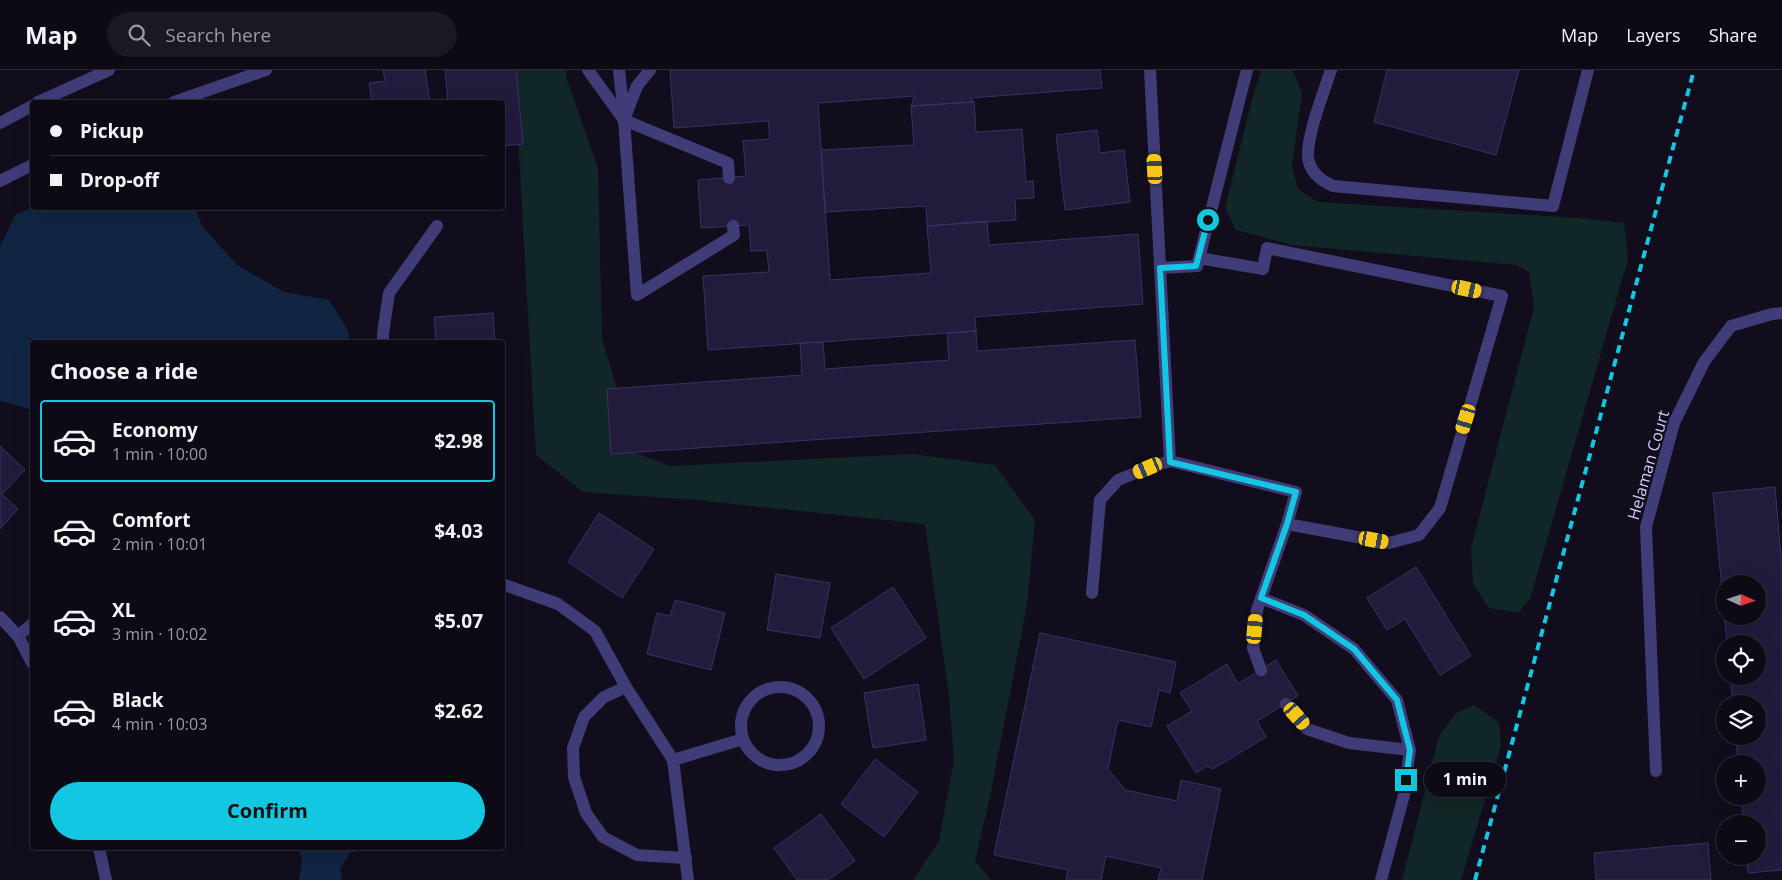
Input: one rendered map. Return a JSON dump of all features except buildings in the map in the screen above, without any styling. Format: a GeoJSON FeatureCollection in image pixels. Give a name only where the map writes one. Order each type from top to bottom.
{"type":"FeatureCollection","features":[{"type":"Feature","properties":{"kind":"street"},"geometry":{"type":"LineString","coordinates":[[42,100],[109,70]]}},
{"type":"Feature","properties":{"kind":"street"},"geometry":{"type":"LineString","coordinates":[[180,100],[266,70]]}},
{"type":"Feature","properties":{"kind":"street"},"geometry":{"type":"LineString","coordinates":[[588,70],[624,120],[728,163],[729,178]]}},
{"type":"Feature","properties":{"kind":"street"},"geometry":{"type":"LineString","coordinates":[[619,70],[637,295],[734,235],[733,226]]}},
{"type":"Feature","properties":{"kind":"street"},"geometry":{"type":"LineString","coordinates":[[624,120],[637,86],[650,70]]}},
{"type":"Feature","properties":{"kind":"street"},"geometry":{"type":"LineString","coordinates":[[1150,70],[1170,462]]}},
{"type":"Feature","properties":{"kind":"street"},"geometry":{"type":"LineString","coordinates":[[1160,268],[1196,266],[1246,70]]}},
{"type":"Feature","properties":{"kind":"street"},"geometry":{"type":"LineString","coordinates":[[1331,70],[1310,140],[1308,159],[1320,180],[1333,186],[1553,206],[1588,70]]}},
{"type":"Feature","properties":{"kind":"street"},"geometry":{"type":"LineString","coordinates":[[0,123],[30,107]]}},
{"type":"Feature","properties":{"kind":"street"},"geometry":{"type":"LineString","coordinates":[[0,181],[30,166]]}},
{"type":"Feature","properties":{"kind":"street"},"geometry":{"type":"LineString","coordinates":[[383,340],[382,333],[389,293],[437,226]]}},
{"type":"Feature","properties":{"kind":"street"},"geometry":{"type":"LineString","coordinates":[[1199,258],[1263,269],[1267,248],[1502,296],[1440,508],[1418,535],[1389,543],[1287,524]]}},
{"type":"Feature","properties":{"kind":"street","name":"Helaman Court"},"geometry":{"type":"LineString","coordinates":[[1656,771],[1646,527],[1674,423],[1704,362],[1731,326],[1772,314],[1782,313]]}},
{"type":"Feature","properties":{"kind":"street"},"geometry":{"type":"LineString","coordinates":[[1092,593],[1100,500],[1118,480],[1148,468],[1170,462],[1296,492],[1257,610],[1253,648],[1261,670]]}},
{"type":"Feature","properties":{"kind":"street"},"geometry":{"type":"LineString","coordinates":[[505,585],[558,604],[595,631],[626,687],[673,760],[688,880]]}},
{"type":"Feature","properties":{"kind":"street"},"geometry":{"type":"LineString","coordinates":[[1261,598],[1304,615],[1354,649],[1397,700],[1410,750],[1404,795],[1382,880]]}},
{"type":"Feature","properties":{"kind":"street"},"geometry":{"type":"LineString","coordinates":[[0,617],[18,636],[30,659]]}},
{"type":"Feature","properties":{"kind":"street"},"geometry":{"type":"LineString","coordinates":[[18,636],[30,626]]}},
{"type":"Feature","properties":{"kind":"street"},"geometry":{"type":"LineString","coordinates":[[626,687],[604,697],[584,718],[573,748],[574,777],[586,814],[603,837],[637,855],[686,858]]}},
{"type":"Feature","properties":{"kind":"street"},"geometry":{"type":"LineString","coordinates":[[771,687],[797,690],[808,698],[816,709],[819,722],[818,736],[812,749],[795,763],[782,766],[768,764],[759,760],[749,750],[743,739],[741,723],[744,710],[758,693],[771,687]]}},
{"type":"Feature","properties":{"kind":"street"},"geometry":{"type":"LineString","coordinates":[[1286,704],[1308,729],[1349,744],[1410,750]]}},
{"type":"Feature","properties":{"kind":"street"},"geometry":{"type":"LineString","coordinates":[[673,760],[743,739]]}},
{"type":"Feature","properties":{"kind":"street"},"geometry":{"type":"LineString","coordinates":[[99,850],[106,880]]}},
{"type":"Feature","properties":{"kind":"green space"},"geometry":{"type":"Polygon","coordinates":[[[514,70],[566,70],[566,77],[598,168],[602,338],[636,453],[670,466],[913,454],[995,465],[1035,520],[1027,605],[990,797],[975,861],[991,880],[913,880],[939,841],[954,760],[949,697],[925,524],[695,500],[583,492],[536,455],[514,70]]]}},
{"type":"Feature","properties":{"kind":"green space"},"geometry":{"type":"Polygon","coordinates":[[[1261,70],[1293,70],[1302,93],[1292,165],[1298,189],[1318,202],[1579,218],[1624,223],[1628,259],[1530,599],[1518,613],[1489,608],[1473,584],[1471,548],[1534,307],[1529,272],[1516,265],[1291,245],[1236,230],[1225,208],[1261,70]]]}},
{"type":"Feature","properties":{"kind":"green space"},"geometry":{"type":"Polygon","coordinates":[[[1474,705],[1499,722],[1501,746],[1461,880],[1402,880],[1439,736],[1456,713],[1474,705]]]}},
{"type":"Feature","properties":{"kind":"water"},"geometry":{"type":"Polygon","coordinates":[[[30,208],[30,210],[196,210],[202,226],[237,265],[284,292],[329,300],[348,330],[350,340],[30,340],[30,408],[0,401],[0,247],[15,215],[30,208]]]}},
{"type":"Feature","properties":{"kind":"water"},"geometry":{"type":"Polygon","coordinates":[[[299,850],[361,850],[350,853],[340,869],[342,880],[299,880],[302,859],[299,850]]]}},
{"type":"Feature","properties":{"kind":"railway"},"geometry":{"type":"LineString","coordinates":[[1475,880],[1694,70]]}},
{"type":"Feature","properties":{"kind":"route"},"geometry":{"type":"LineString","coordinates":[[1208,220],[1196,266],[1160,268],[1170,462],[1296,492],[1261,598],[1304,615],[1354,649],[1397,700],[1410,750],[1406,780]]}}]}
